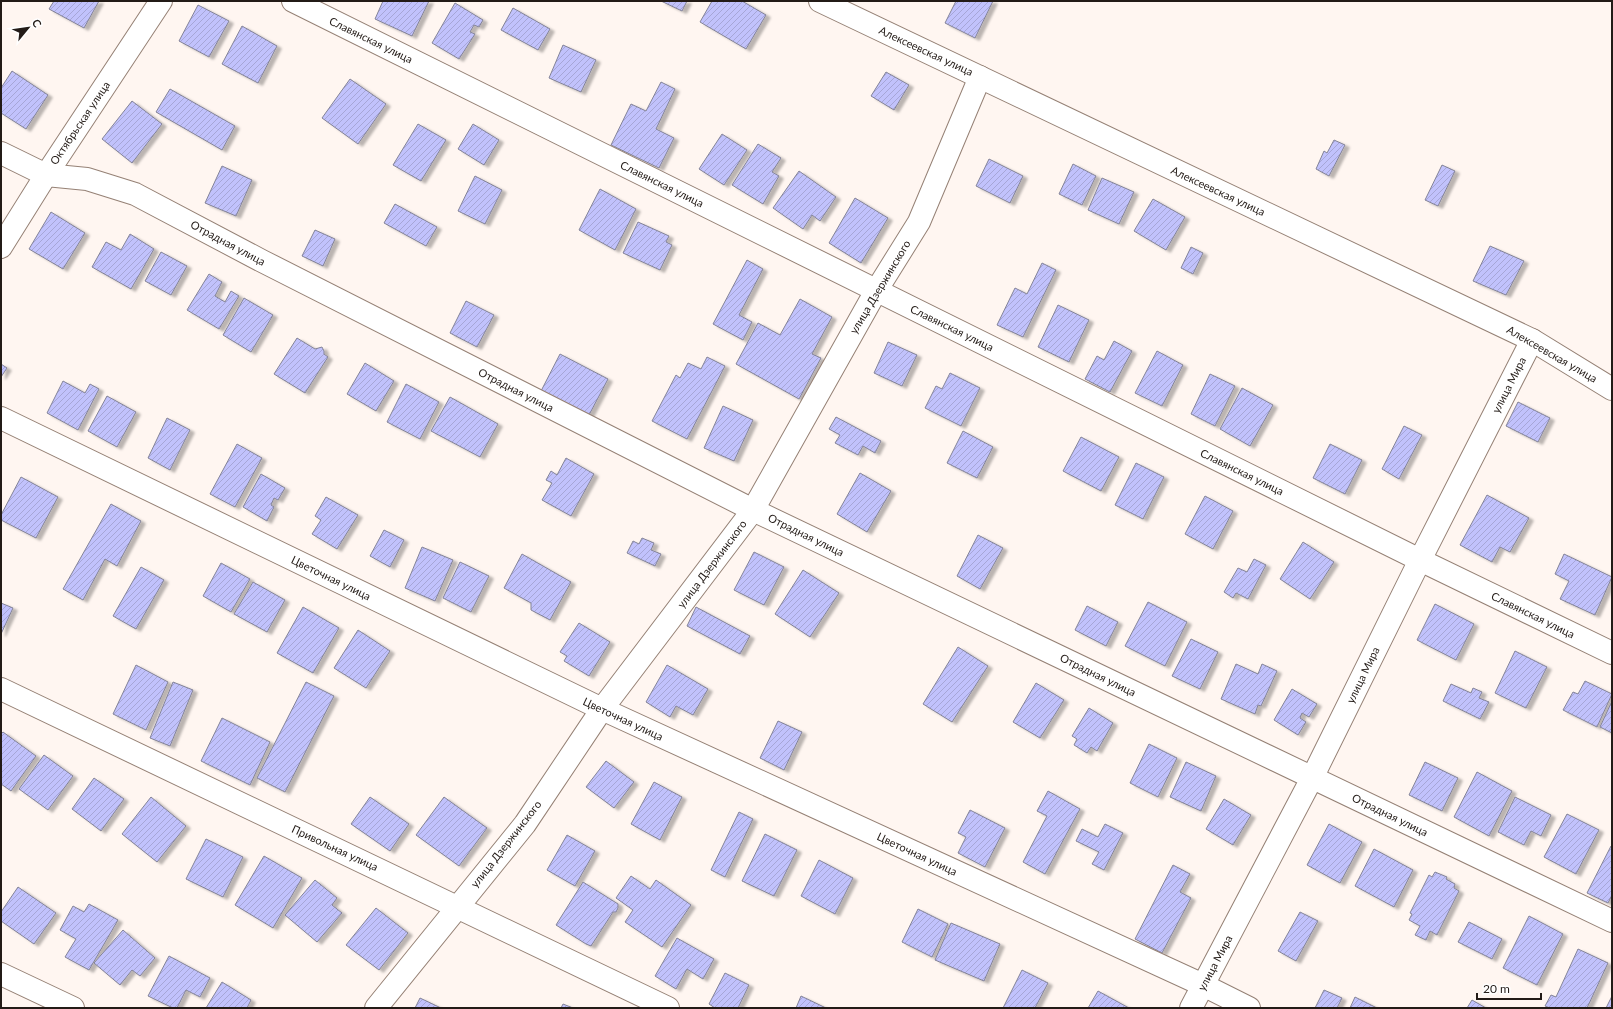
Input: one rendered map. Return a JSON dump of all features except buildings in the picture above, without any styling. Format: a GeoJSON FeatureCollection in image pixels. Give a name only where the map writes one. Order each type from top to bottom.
{"type":"FeatureCollection","features":[{"type":"Feature","properties":{"kind":"street","name":"Октябрьская улица"},"geometry":{"type":"LineString","coordinates":[[1,247],[46,175],[161,1]]}},
{"type":"Feature","properties":{"kind":"street","name":"Славянская улица"},"geometry":{"type":"LineString","coordinates":[[293,1],[1420,560],[1612,653]]}},
{"type":"Feature","properties":{"kind":"street","name":"Алексеевская улица"},"geometry":{"type":"LineString","coordinates":[[820,1],[1532,340],[1612,389]]}},
{"type":"Feature","properties":{"kind":"street","name":"улица Дзержинского"},"geometry":{"type":"LineString","coordinates":[[376,1008],[457,906],[525,824],[602,710],[753,510],[876,291],[919,222],[980,77]]}},
{"type":"Feature","properties":{"kind":"street","name":"Отрадная улица"},"geometry":{"type":"LineString","coordinates":[[1,153],[46,175],[87,180],[135,194],[262,261],[753,510],[1612,921]]}},
{"type":"Feature","properties":{"kind":"street","name":"улица Мира"},"geometry":{"type":"LineString","coordinates":[[1191,1008],[1312,778],[1420,560],[1532,340]]}},
{"type":"Feature","properties":{"kind":"street","name":"Цветочная улица"},"geometry":{"type":"LineString","coordinates":[[1,418],[602,710],[1203,985],[1249,1008]]}},
{"type":"Feature","properties":{"kind":"street","name":"Привольная улица"},"geometry":{"type":"LineString","coordinates":[[1,689],[668,1008]]}},
{"type":"Feature","properties":{"kind":"street"},"geometry":{"type":"LineString","coordinates":[[1,974],[73,1008]]}}]}
